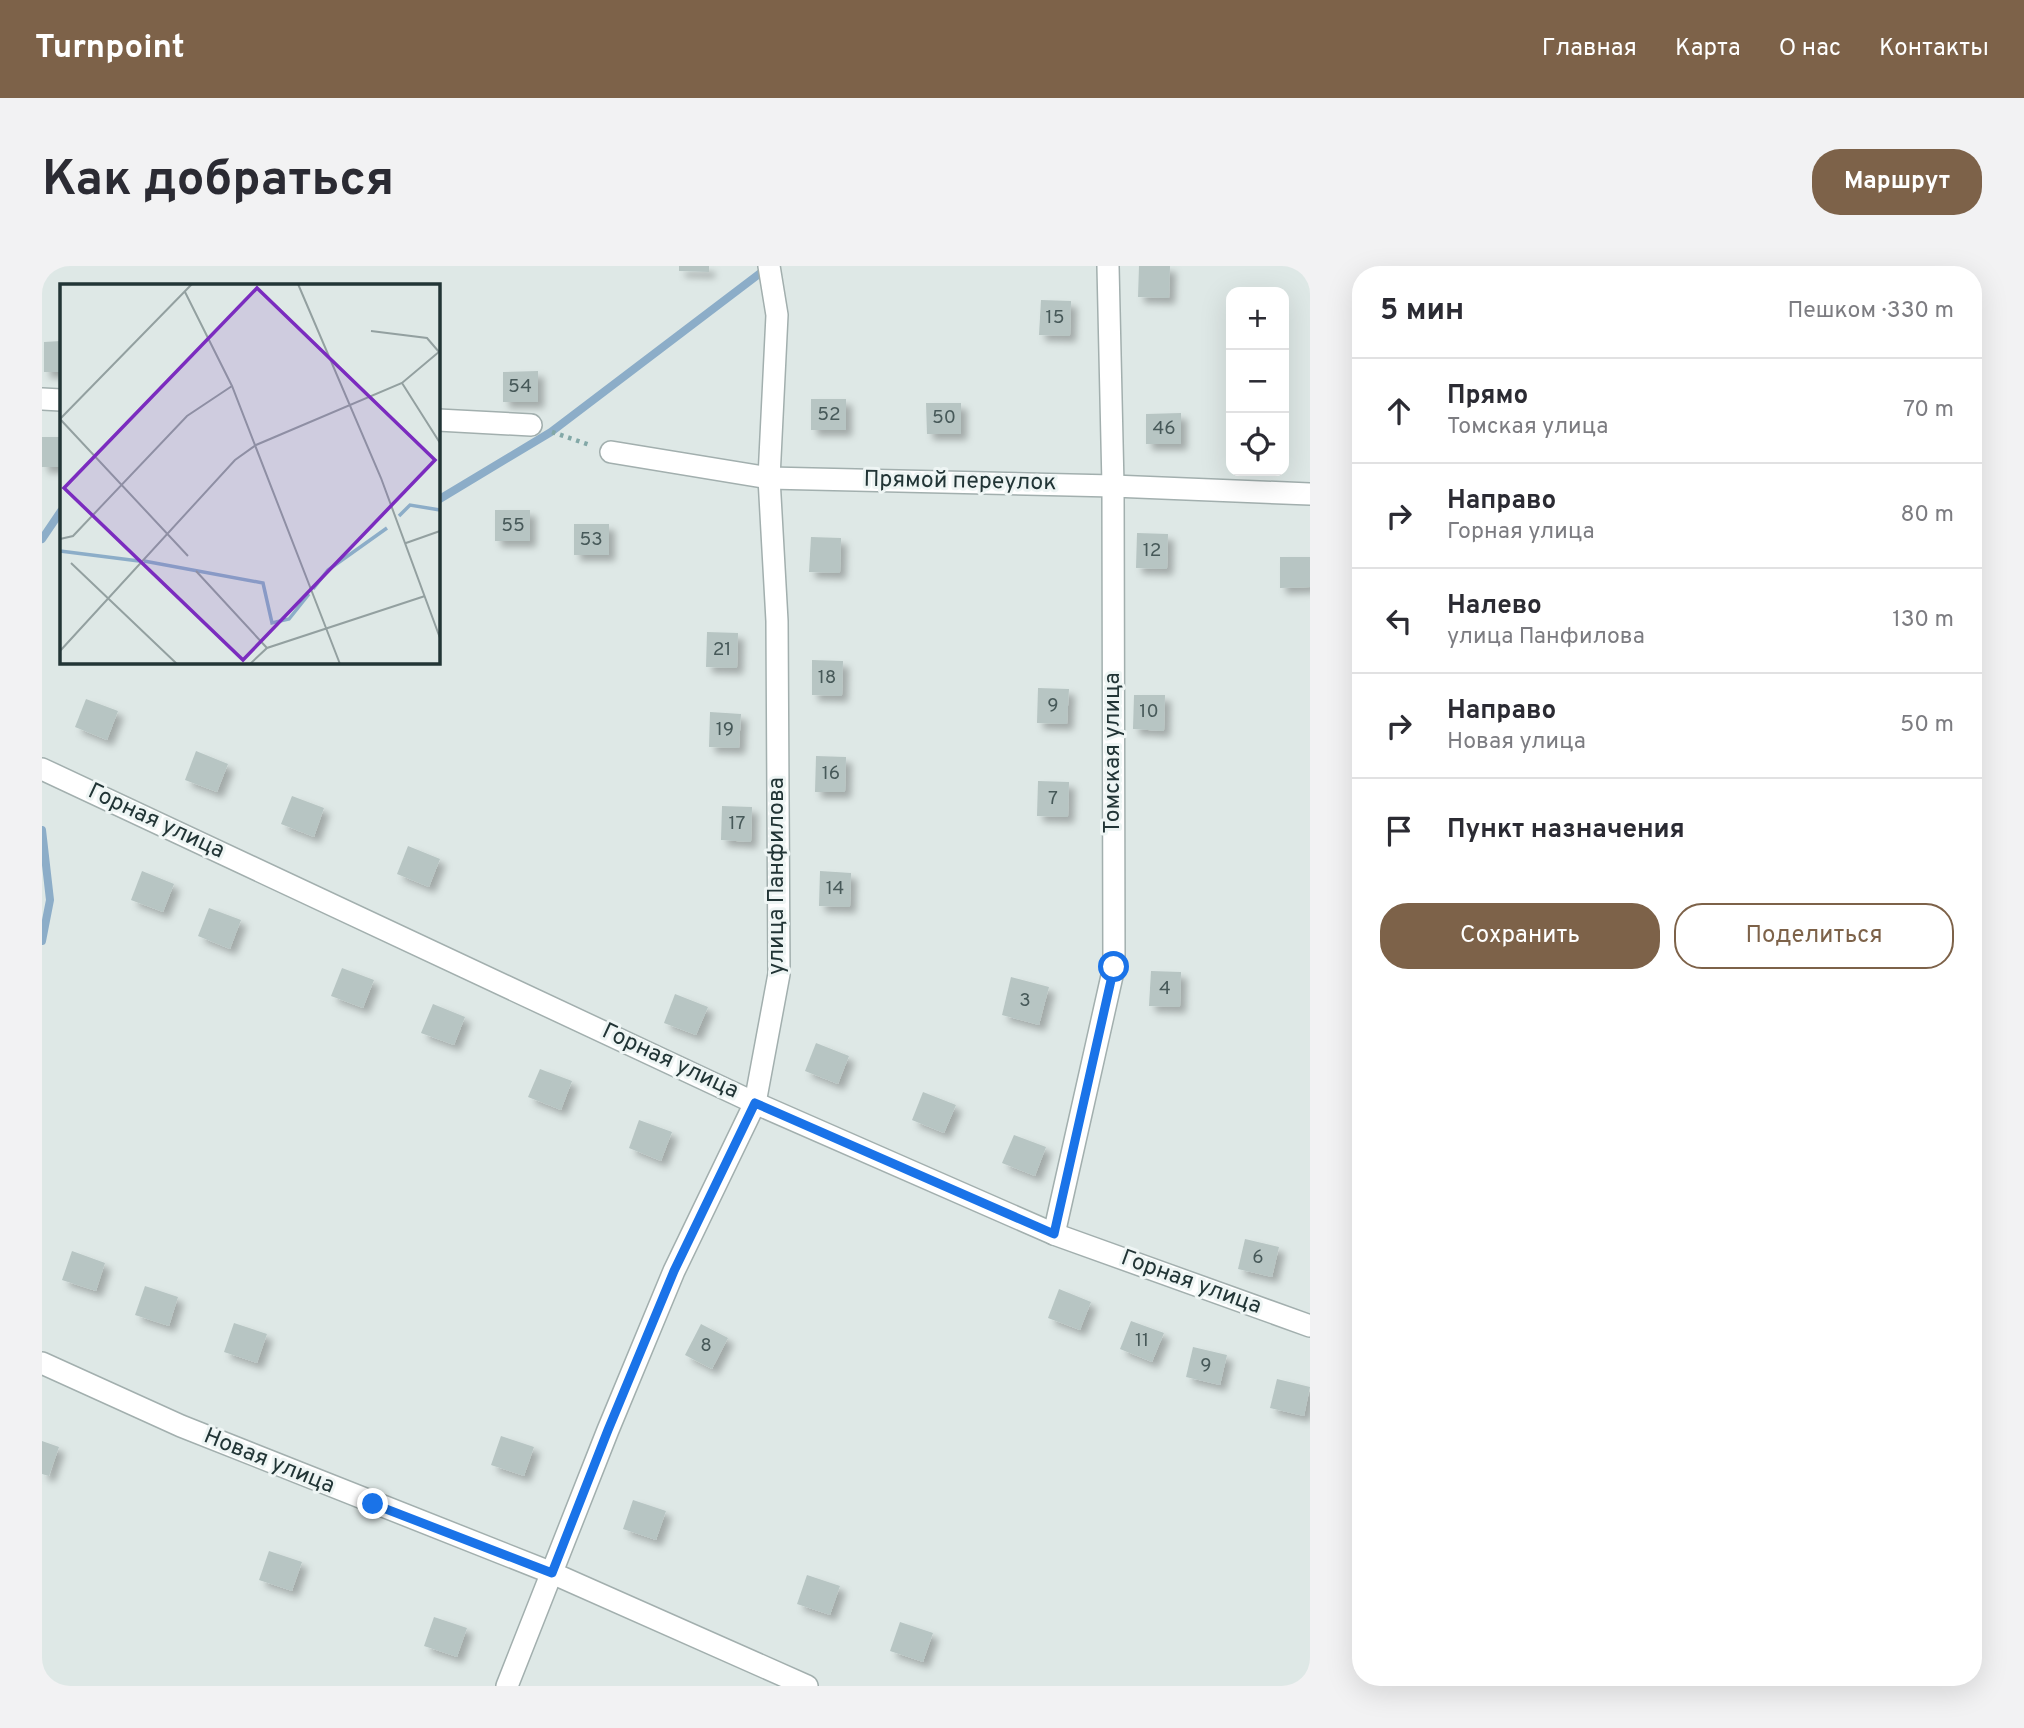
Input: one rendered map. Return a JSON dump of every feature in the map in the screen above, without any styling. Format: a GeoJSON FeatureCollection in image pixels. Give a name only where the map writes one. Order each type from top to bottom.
{"type":"FeatureCollection","features":[{"type":"Feature","properties":{"kind":"street","name":"улица Панфилова"},"geometry":{"type":"LineString","coordinates":[[507,1686],[674,1271],[755,1103],[779,974],[777,621],[769,478],[777,315],[769,266]]}},
{"type":"Feature","properties":{"kind":"street","name":"Томская улица"},"geometry":{"type":"LineString","coordinates":[[1054,1234],[1114,967],[1113,486],[1108,266]]}},
{"type":"Feature","properties":{"kind":"street"},"geometry":{"type":"LineString","coordinates":[[42,398],[60,400]]}},
{"type":"Feature","properties":{"kind":"street"},"geometry":{"type":"LineString","coordinates":[[439,420],[531,425]]}},
{"type":"Feature","properties":{"kind":"street","name":"Прямой переулок"},"geometry":{"type":"LineString","coordinates":[[611,452],[769,478],[1113,486],[1310,494]]}},
{"type":"Feature","properties":{"kind":"street","name":"Горная улица"},"geometry":{"type":"LineString","coordinates":[[45,770],[755,1103],[1054,1234],[1310,1326]]}},
{"type":"Feature","properties":{"kind":"street","name":"Новая улица"},"geometry":{"type":"LineString","coordinates":[[42,1363],[181,1426],[552,1573],[807,1686]]}},
{"type":"Feature","properties":{"kind":"path"},"geometry":{"type":"LineString","coordinates":[[531,425],[611,452]]}},
{"type":"Feature","properties":{"kind":"building"},"geometry":{"type":"Polygon","coordinates":[[[679,266],[709,266],[709,272],[679,271],[679,266]]]}},
{"type":"Feature","properties":{"kind":"building"},"geometry":{"type":"Polygon","coordinates":[[[1139,266],[1170,266],[1169,298],[1138,297],[1139,266]]]}},
{"type":"Feature","properties":{"kind":"building"},"geometry":{"type":"Polygon","coordinates":[[[1041,300],[1071,301],[1070,336],[1039,335],[1041,300]]]}},
{"type":"Feature","properties":{"kind":"building"},"geometry":{"type":"Polygon","coordinates":[[[60,341],[60,372],[44,372],[44,342],[60,341]]]}},
{"type":"Feature","properties":{"kind":"building"},"geometry":{"type":"Polygon","coordinates":[[[538,371],[538,402],[503,402],[503,372],[538,371]]]}},
{"type":"Feature","properties":{"kind":"building"},"geometry":{"type":"Polygon","coordinates":[[[811,399],[846,399],[846,430],[811,430],[811,399]]]}},
{"type":"Feature","properties":{"kind":"building"},"geometry":{"type":"Polygon","coordinates":[[[926,403],[961,403],[961,434],[927,434],[926,403]]]}},
{"type":"Feature","properties":{"kind":"building"},"geometry":{"type":"Polygon","coordinates":[[[1181,413],[1181,444],[1146,444],[1146,414],[1181,413]]]}},
{"type":"Feature","properties":{"kind":"building"},"geometry":{"type":"Polygon","coordinates":[[[42,437],[60,437],[60,467],[42,467],[42,437]]]}},
{"type":"Feature","properties":{"kind":"building"},"geometry":{"type":"Polygon","coordinates":[[[495,510],[530,510],[530,541],[495,541],[495,510]]]}},
{"type":"Feature","properties":{"kind":"building"},"geometry":{"type":"Polygon","coordinates":[[[574,524],[609,524],[609,555],[574,555],[574,524]]]}},
{"type":"Feature","properties":{"kind":"building"},"geometry":{"type":"Polygon","coordinates":[[[1137,533],[1168,534],[1167,569],[1136,568],[1137,533]]]}},
{"type":"Feature","properties":{"kind":"building"},"geometry":{"type":"Polygon","coordinates":[[[811,537],[841,538],[840,573],[809,572],[811,537]]]}},
{"type":"Feature","properties":{"kind":"building"},"geometry":{"type":"Polygon","coordinates":[[[1280,557],[1310,557],[1310,587],[1280,588],[1280,557]]]}},
{"type":"Feature","properties":{"kind":"building"},"geometry":{"type":"Polygon","coordinates":[[[707,632],[738,633],[737,668],[706,667],[707,632]]]}},
{"type":"Feature","properties":{"kind":"building"},"geometry":{"type":"Polygon","coordinates":[[[812,660],[843,661],[842,696],[812,695],[812,660]]]}},
{"type":"Feature","properties":{"kind":"building"},"geometry":{"type":"Polygon","coordinates":[[[1038,688],[1069,689],[1067,724],[1037,723],[1038,688]]]}},
{"type":"Feature","properties":{"kind":"building"},"geometry":{"type":"Polygon","coordinates":[[[1134,695],[1165,695],[1164,731],[1133,729],[1134,695]]]}},
{"type":"Feature","properties":{"kind":"building"},"geometry":{"type":"Polygon","coordinates":[[[86,699],[118,711],[107,740],[75,727],[86,699]]]}},
{"type":"Feature","properties":{"kind":"building"},"geometry":{"type":"Polygon","coordinates":[[[710,712],[741,714],[739,748],[709,747],[710,712]]]}},
{"type":"Feature","properties":{"kind":"building"},"geometry":{"type":"Polygon","coordinates":[[[196,751],[228,764],[217,792],[185,780],[196,751]]]}},
{"type":"Feature","properties":{"kind":"building"},"geometry":{"type":"Polygon","coordinates":[[[816,756],[846,757],[845,792],[815,792],[816,756]]]}},
{"type":"Feature","properties":{"kind":"building"},"geometry":{"type":"Polygon","coordinates":[[[1038,781],[1069,782],[1068,817],[1037,816],[1038,781]]]}},
{"type":"Feature","properties":{"kind":"building"},"geometry":{"type":"Polygon","coordinates":[[[292,796],[324,808],[314,837],[281,824],[292,796]]]}},
{"type":"Feature","properties":{"kind":"building"},"geometry":{"type":"Polygon","coordinates":[[[722,806],[752,807],[751,842],[721,840],[722,806]]]}},
{"type":"Feature","properties":{"kind":"building"},"geometry":{"type":"Polygon","coordinates":[[[408,846],[440,859],[429,887],[397,874],[408,846]]]}},
{"type":"Feature","properties":{"kind":"building"},"geometry":{"type":"Polygon","coordinates":[[[142,871],[174,884],[163,912],[131,900],[142,871]]]}},
{"type":"Feature","properties":{"kind":"building"},"geometry":{"type":"Polygon","coordinates":[[[820,871],[851,873],[850,907],[819,906],[820,871]]]}},
{"type":"Feature","properties":{"kind":"building"},"geometry":{"type":"Polygon","coordinates":[[[209,908],[241,920],[230,949],[198,936],[209,908]]]}},
{"type":"Feature","properties":{"kind":"building"},"geometry":{"type":"Polygon","coordinates":[[[342,968],[374,980],[363,1008],[331,996],[342,968]]]}},
{"type":"Feature","properties":{"kind":"building"},"geometry":{"type":"Polygon","coordinates":[[[1151,971],[1181,972],[1180,1007],[1149,1006],[1151,971]]]}},
{"type":"Feature","properties":{"kind":"building"},"geometry":{"type":"Polygon","coordinates":[[[1011,977],[1049,987],[1039,1025],[1002,1015],[1011,977]]]}},
{"type":"Feature","properties":{"kind":"building"},"geometry":{"type":"Polygon","coordinates":[[[675,994],[708,1007],[696,1035],[664,1023],[675,994]]]}},
{"type":"Feature","properties":{"kind":"building"},"geometry":{"type":"Polygon","coordinates":[[[433,1004],[465,1017],[454,1045],[421,1033],[433,1004]]]}},
{"type":"Feature","properties":{"kind":"building"},"geometry":{"type":"Polygon","coordinates":[[[816,1043],[849,1056],[838,1084],[805,1071],[816,1043]]]}},
{"type":"Feature","properties":{"kind":"building"},"geometry":{"type":"Polygon","coordinates":[[[540,1069],[572,1081],[561,1110],[528,1097],[540,1069]]]}},
{"type":"Feature","properties":{"kind":"building"},"geometry":{"type":"Polygon","coordinates":[[[923,1092],[956,1105],[944,1133],[912,1120],[923,1092]]]}},
{"type":"Feature","properties":{"kind":"building"},"geometry":{"type":"Polygon","coordinates":[[[639,1120],[672,1132],[661,1161],[629,1148],[639,1120]]]}},
{"type":"Feature","properties":{"kind":"building"},"geometry":{"type":"Polygon","coordinates":[[[1014,1135],[1046,1147],[1035,1176],[1002,1163],[1014,1135]]]}},
{"type":"Feature","properties":{"kind":"building"},"geometry":{"type":"Polygon","coordinates":[[[1245,1239],[1279,1247],[1272,1277],[1238,1269],[1245,1239]]]}},
{"type":"Feature","properties":{"kind":"building"},"geometry":{"type":"Polygon","coordinates":[[[72,1251],[105,1263],[96,1291],[62,1280],[72,1251]]]}},
{"type":"Feature","properties":{"kind":"building"},"geometry":{"type":"Polygon","coordinates":[[[145,1286],[178,1297],[169,1326],[135,1315],[145,1286]]]}},
{"type":"Feature","properties":{"kind":"building"},"geometry":{"type":"Polygon","coordinates":[[[1059,1289],[1091,1302],[1080,1330],[1048,1318],[1059,1289]]]}},
{"type":"Feature","properties":{"kind":"building"},"geometry":{"type":"Polygon","coordinates":[[[1131,1321],[1164,1333],[1152,1362],[1120,1349],[1131,1321]]]}},
{"type":"Feature","properties":{"kind":"building"},"geometry":{"type":"Polygon","coordinates":[[[234,1323],[267,1334],[257,1363],[224,1352],[234,1323]]]}},
{"type":"Feature","properties":{"kind":"building"},"geometry":{"type":"Polygon","coordinates":[[[701,1324],[728,1338],[712,1369],[685,1355],[701,1324]]]}},
{"type":"Feature","properties":{"kind":"building"},"geometry":{"type":"Polygon","coordinates":[[[1193,1347],[1227,1355],[1220,1385],[1186,1377],[1193,1347]]]}},
{"type":"Feature","properties":{"kind":"building"},"geometry":{"type":"Polygon","coordinates":[[[1277,1379],[1310,1387],[1304,1416],[1270,1408],[1277,1379]]]}},
{"type":"Feature","properties":{"kind":"building"},"geometry":{"type":"Polygon","coordinates":[[[501,1436],[534,1447],[524,1476],[491,1465],[501,1436]]]}},
{"type":"Feature","properties":{"kind":"building"},"geometry":{"type":"Polygon","coordinates":[[[42,1441],[59,1447],[49,1476],[42,1474],[42,1441]]]}},
{"type":"Feature","properties":{"kind":"building"},"geometry":{"type":"Polygon","coordinates":[[[633,1500],[666,1511],[656,1540],[623,1529],[633,1500]]]}},
{"type":"Feature","properties":{"kind":"building"},"geometry":{"type":"Polygon","coordinates":[[[269,1551],[302,1562],[292,1591],[259,1580],[269,1551]]]}},
{"type":"Feature","properties":{"kind":"building"},"geometry":{"type":"Polygon","coordinates":[[[807,1575],[840,1586],[830,1615],[797,1604],[807,1575]]]}},
{"type":"Feature","properties":{"kind":"building"},"geometry":{"type":"Polygon","coordinates":[[[434,1617],[467,1628],[457,1657],[424,1646],[434,1617]]]}},
{"type":"Feature","properties":{"kind":"building"},"geometry":{"type":"Polygon","coordinates":[[[900,1622],[933,1633],[923,1662],[890,1651],[900,1622]]]}},
{"type":"Feature","properties":{"kind":"waterway"},"geometry":{"type":"LineString","coordinates":[[439,499],[551,432],[767,268]]}},
{"type":"Feature","properties":{"kind":"waterway"},"geometry":{"type":"LineString","coordinates":[[42,539],[60,512]]}},
{"type":"Feature","properties":{"kind":"waterway"},"geometry":{"type":"LineString","coordinates":[[42,830],[50,900],[42,941]]}},
{"type":"Feature","properties":{"kind":"route"},"geometry":{"type":"LineString","coordinates":[[373,1504],[552,1573],[674,1271],[755,1103],[1054,1234],[1114,967]]}}]}
